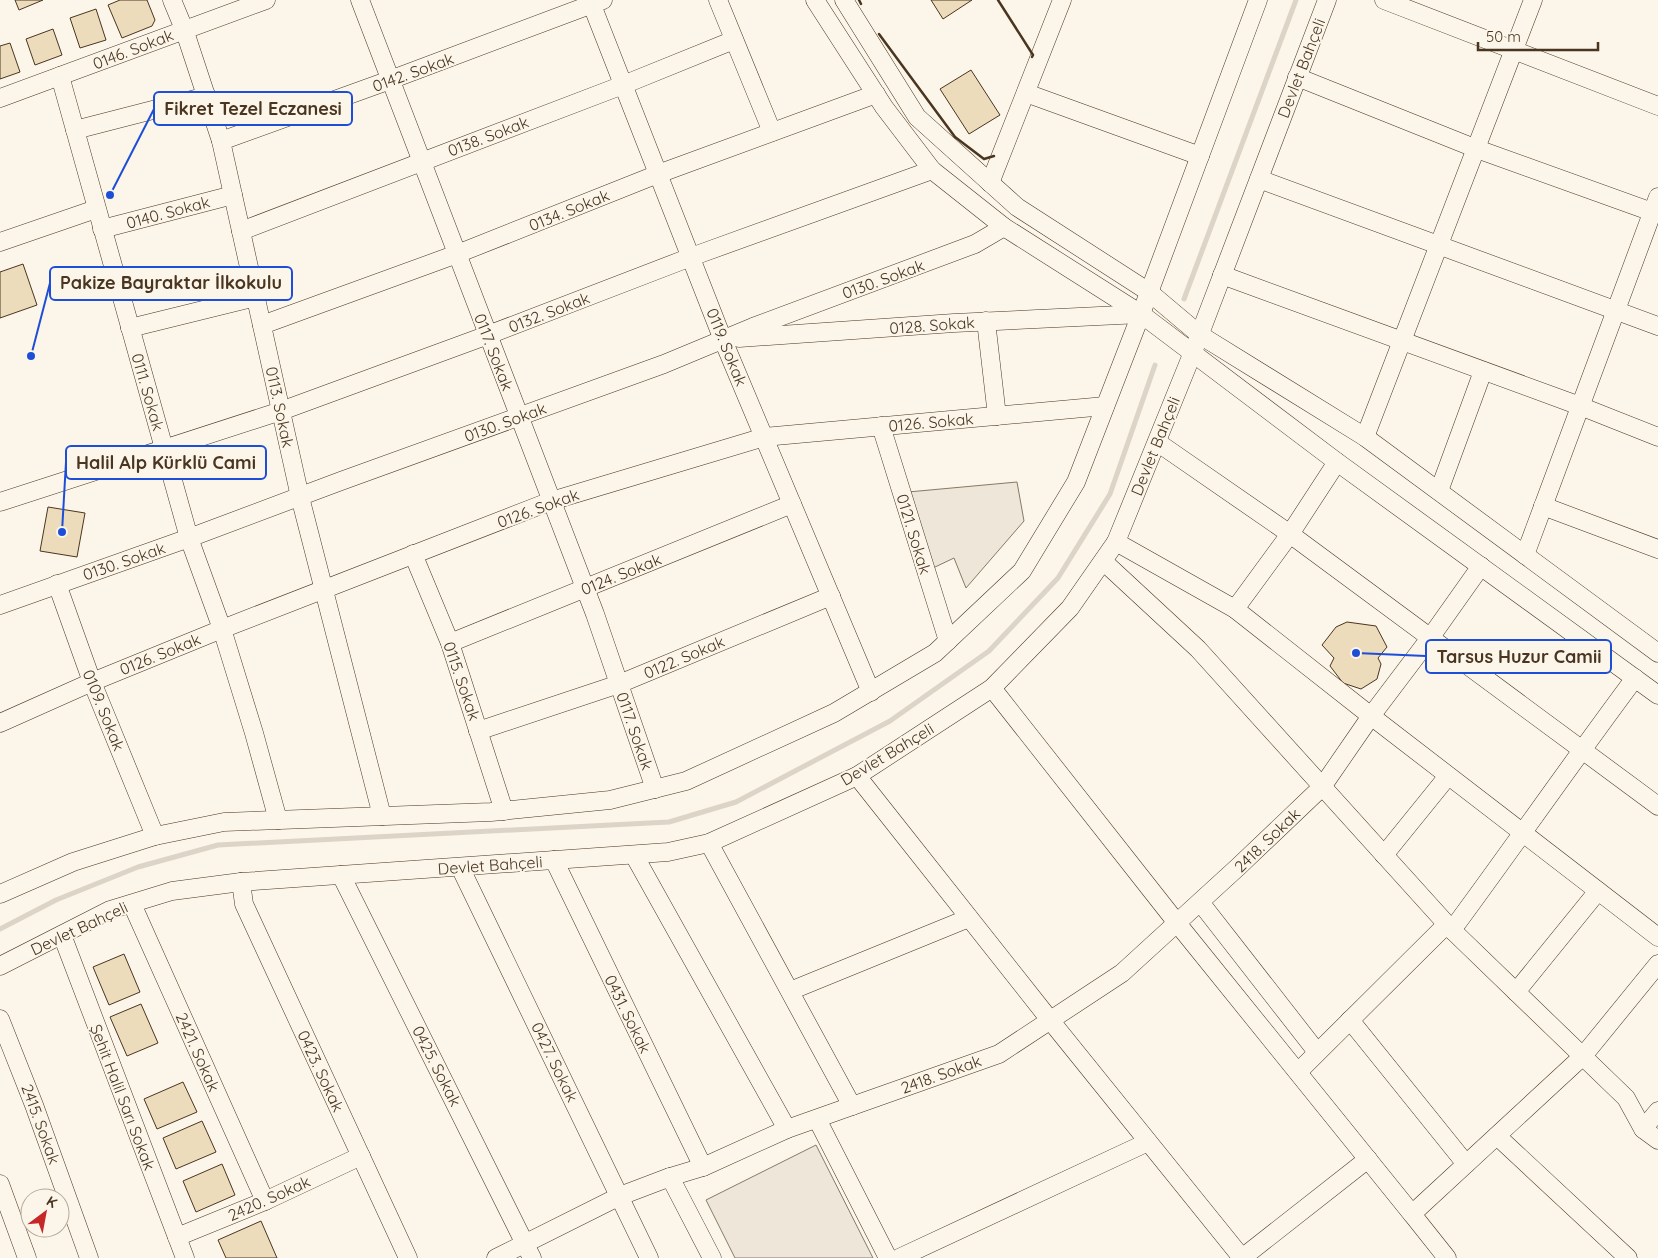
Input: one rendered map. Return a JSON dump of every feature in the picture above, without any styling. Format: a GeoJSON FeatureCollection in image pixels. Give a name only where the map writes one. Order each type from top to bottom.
{"type":"FeatureCollection","features":[{"type":"Feature","properties":{"kind":"street","name":"0113. Sokak"},"geometry":{"type":"LineString","coordinates":[[172,0],[184,29],[221,140],[300,497],[382,816]]}},
{"type":"Feature","properties":{"kind":"street","name":"0146. Sokak"},"geometry":{"type":"LineString","coordinates":[[0,98],[266,0]]}},
{"type":"Feature","properties":{"kind":"street","name":"0117. Sokak"},"geometry":{"type":"LineString","coordinates":[[360,0],[586,589],[655,789]]}},
{"type":"Feature","properties":{"kind":"street"},"geometry":{"type":"LineString","coordinates":[[718,0],[772,132]]}},
{"type":"Feature","properties":{"kind":"street"},"geometry":{"type":"LineString","coordinates":[[815,0],[876,94],[932,170],[1004,227],[1141,314],[1337,462],[1658,695]]}},
{"type":"Feature","properties":{"kind":"street"},"geometry":{"type":"LineString","coordinates":[[844,0],[916,117],[1017,207],[1149,292],[1200,334],[1366,437],[1658,653]]}},
{"type":"Feature","properties":{"kind":"street"},"geometry":{"type":"LineString","coordinates":[[990,183],[1062,0]]}},
{"type":"Feature","properties":{"kind":"street"},"geometry":{"type":"LineString","coordinates":[[0,894],[73,862],[155,836],[224,822],[504,811],[610,800],[686,782],[834,713],[935,653],[1022,571],[1076,482],[1258,0]]}},
{"type":"Feature","properties":{"kind":"street","name":"Devlet Bahçeli"},"geometry":{"type":"LineString","coordinates":[[0,966],[110,910],[172,891],[242,882],[668,852],[709,843],[857,776],[992,688],[1070,608],[1116,542],[1193,352],[1327,0]]}},
{"type":"Feature","properties":{"kind":"street"},"geometry":{"type":"LineString","coordinates":[[1384,0],[1658,106]]}},
{"type":"Feature","properties":{"kind":"street"},"geometry":{"type":"LineString","coordinates":[[1366,437],[1533,0]]}},
{"type":"Feature","properties":{"kind":"street","name":"0142. Sokak"},"geometry":{"type":"LineString","coordinates":[[221,140],[390,80],[595,1]]}},
{"type":"Feature","properties":{"kind":"street","name":"0119. Sokak"},"geometry":{"type":"LineString","coordinates":[[595,1],[623,85],[723,340],[871,692]]}},
{"type":"Feature","properties":{"kind":"street","name":"0138. Sokak"},"geometry":{"type":"LineString","coordinates":[[241,231],[623,85],[734,40]]}},
{"type":"Feature","properties":{"kind":"street","name":"0111. Sokak"},"geometry":{"type":"LineString","coordinates":[[60,76],[189,538],[222,629],[254,732],[278,820]]}},
{"type":"Feature","properties":{"kind":"street"},"geometry":{"type":"LineString","coordinates":[[1297,78],[1477,149],[1656,207],[1616,309],[1525,555]]}},
{"type":"Feature","properties":{"kind":"street"},"geometry":{"type":"LineString","coordinates":[[1026,93],[1200,156]]}},
{"type":"Feature","properties":{"kind":"street","name":"0134. Sokak"},"geometry":{"type":"LineString","coordinates":[[262,325],[457,254],[658,174],[876,94]]}},
{"type":"Feature","properties":{"kind":"street"},"geometry":{"type":"LineString","coordinates":[[75,130],[207,96]]}},
{"type":"Feature","properties":{"kind":"street","name":"0132. Sokak"},"geometry":{"type":"LineString","coordinates":[[0,502],[281,411],[488,335],[691,257],[932,170]]}},
{"type":"Feature","properties":{"kind":"street"},"geometry":{"type":"LineString","coordinates":[[1259,179],[1658,326]]}},
{"type":"Feature","properties":{"kind":"street","name":"0140. Sokak"},"geometry":{"type":"LineString","coordinates":[[102,229],[233,195]]}},
{"type":"Feature","properties":{"kind":"street"},"geometry":{"type":"LineString","coordinates":[[0,242],[96,208]]}},
{"type":"Feature","properties":{"kind":"street","name":"0130. Sokak"},"geometry":{"type":"LineString","coordinates":[[0,604],[189,538],[664,364],[966,248],[1004,227]]}},
{"type":"Feature","properties":{"kind":"street"},"geometry":{"type":"LineString","coordinates":[[1222,275],[1580,406],[1658,437]]}},
{"type":"Feature","properties":{"kind":"street"},"geometry":{"type":"LineString","coordinates":[[130,328],[256,297]]}},
{"type":"Feature","properties":{"kind":"street","name":"0128. Sokak"},"geometry":{"type":"LineString","coordinates":[[723,340],[986,322],[1141,314]]}},
{"type":"Feature","properties":{"kind":"street"},"geometry":{"type":"LineString","coordinates":[[986,322],[998,416]]}},
{"type":"Feature","properties":{"kind":"street"},"geometry":{"type":"LineString","coordinates":[[1439,491],[1483,371]]}},
{"type":"Feature","properties":{"kind":"street","name":"0126. Sokak"},"geometry":{"type":"LineString","coordinates":[[0,723],[92,682],[222,629],[551,501],[764,437],[1105,406]]}},
{"type":"Feature","properties":{"kind":"street","name":"0121. Sokak"},"geometry":{"type":"LineString","coordinates":[[881,426],[948,641]]}},
{"type":"Feature","properties":{"kind":"street"},"geometry":{"type":"LineString","coordinates":[[1156,442],[1290,534],[1658,806]]}},
{"type":"Feature","properties":{"kind":"street"},"geometry":{"type":"LineString","coordinates":[[1235,609],[1290,534],[1337,462]]}},
{"type":"Feature","properties":{"kind":"street","name":"0124. Sokak"},"geometry":{"type":"LineString","coordinates":[[450,643],[792,504]]}},
{"type":"Feature","properties":{"kind":"street"},"geometry":{"type":"LineString","coordinates":[[1543,506],[1658,548]]}},
{"type":"Feature","properties":{"kind":"street"},"geometry":{"type":"LineString","coordinates":[[1116,542],[1235,609],[1658,937]]}},
{"type":"Feature","properties":{"kind":"street","name":"0115. Sokak"},"geometry":{"type":"LineString","coordinates":[[412,554],[450,643],[504,811]]}},
{"type":"Feature","properties":{"kind":"street"},"geometry":{"type":"LineString","coordinates":[[1103,561],[1198,649],[1450,927],[1626,1098],[1643,1129],[1658,1140]]}},
{"type":"Feature","properties":{"kind":"street","name":"2418. Sokak"},"geometry":{"type":"LineString","coordinates":[[496,1258],[528,1251],[620,1196],[703,1167],[787,1129],[999,1054],[1122,973],[1322,787],[1371,716],[1481,566]]}},
{"type":"Feature","properties":{"kind":"street","name":"0109. Sokak"},"geometry":{"type":"LineString","coordinates":[[57,584],[92,682],[155,836]]}},
{"type":"Feature","properties":{"kind":"street","name":"0122. Sokak"},"geometry":{"type":"LineString","coordinates":[[478,731],[619,684],[830,596]]}},
{"type":"Feature","properties":{"kind":"street"},"geometry":{"type":"LineString","coordinates":[[1298,1072],[1350,1020],[1450,927],[1523,834],[1635,678]]}},
{"type":"Feature","properties":{"kind":"street"},"geometry":{"type":"LineString","coordinates":[[992,688],[1177,923],[1447,1258]]}},
{"type":"Feature","properties":{"kind":"street"},"geometry":{"type":"LineString","coordinates":[[857,776],[1242,1258],[1368,1159]]}},
{"type":"Feature","properties":{"kind":"street"},"geometry":{"type":"LineString","coordinates":[[1384,855],[1448,776]]}},
{"type":"Feature","properties":{"kind":"street"},"geometry":{"type":"LineString","coordinates":[[709,843],[852,1106]]}},
{"type":"Feature","properties":{"kind":"street"},"geometry":{"type":"LineString","coordinates":[[634,854],[787,1129]]}},
{"type":"Feature","properties":{"kind":"street","name":"0431. Sokak"},"geometry":{"type":"LineString","coordinates":[[554,860],[703,1167]]}},
{"type":"Feature","properties":{"kind":"street","name":"0427. Sokak"},"geometry":{"type":"LineString","coordinates":[[460,867],[649,1258]]}},
{"type":"Feature","properties":{"kind":"street","name":"0425. Sokak"},"geometry":{"type":"LineString","coordinates":[[341,875],[528,1251]]}},
{"type":"Feature","properties":{"kind":"street","name":"0423. Sokak"},"geometry":{"type":"LineString","coordinates":[[242,882],[244,904],[408,1258]]}},
{"type":"Feature","properties":{"kind":"street"},"geometry":{"type":"LineString","coordinates":[[1516,992],[1598,891]]}},
{"type":"Feature","properties":{"kind":"street"},"geometry":{"type":"LineString","coordinates":[[1200,902],[1318,1052]]}},
{"type":"Feature","properties":{"kind":"street","name":"2421. Sokak"},"geometry":{"type":"LineString","coordinates":[[132,904],[265,1201]]}},
{"type":"Feature","properties":{"kind":"street"},"geometry":{"type":"LineString","coordinates":[[790,991],[969,918]]}},
{"type":"Feature","properties":{"kind":"street","name":"Şehit Halil Sarı Sokak"},"geometry":{"type":"LineString","coordinates":[[62,934],[185,1258]]}},
{"type":"Feature","properties":{"kind":"street"},"geometry":{"type":"LineString","coordinates":[[1412,1214],[1583,1056],[1658,964]]}},
{"type":"Feature","properties":{"kind":"street","name":"2415. Sokak"},"geometry":{"type":"LineString","coordinates":[[0,1020],[34,1105],[89,1258]]}},
{"type":"Feature","properties":{"kind":"street"},"geometry":{"type":"LineString","coordinates":[[1350,1020],[1466,1164]]}},
{"type":"Feature","properties":{"kind":"street"},"geometry":{"type":"LineString","coordinates":[[1643,1129],[1658,1111]]}},
{"type":"Feature","properties":{"kind":"street"},"geometry":{"type":"LineString","coordinates":[[816,1119],[888,1258]]}},
{"type":"Feature","properties":{"kind":"street"},"geometry":{"type":"LineString","coordinates":[[1497,1136],[1628,1258]]}},
{"type":"Feature","properties":{"kind":"street"},"geometry":{"type":"LineString","coordinates":[[899,1258],[1148,1142]]}},
{"type":"Feature","properties":{"kind":"street","name":"2420. Sokak"},"geometry":{"type":"LineString","coordinates":[[177,1237],[265,1201],[360,1156]]}},
{"type":"Feature","properties":{"kind":"street"},"geometry":{"type":"LineString","coordinates":[[670,1177],[712,1258]]}},
{"type":"Feature","properties":{"kind":"street"},"geometry":{"type":"LineString","coordinates":[[0,1184],[6,1218],[27,1258]]}},
{"type":"Feature","properties":{"kind":"shaded area"},"geometry":{"type":"Polygon","coordinates":[[[1017,482],[1024,521],[966,588],[954,558],[933,568],[908,492],[1017,482]]]}},
{"type":"Feature","properties":{"kind":"shaded area"},"geometry":{"type":"Polygon","coordinates":[[[816,1145],[873,1258],[735,1258],[706,1200],[816,1145]]]}},
{"type":"Feature","properties":{"kind":"building"},"geometry":{"type":"Polygon","coordinates":[[[15,0],[43,0],[19,10],[15,0]]]}},
{"type":"Feature","properties":{"kind":"building"},"geometry":{"type":"Polygon","coordinates":[[[120,0],[147,0],[155,20],[152,26],[122,38],[108,5],[120,0]]]}},
{"type":"Feature","properties":{"kind":"building"},"geometry":{"type":"Polygon","coordinates":[[[931,0],[972,0],[943,19],[931,0]]]}},
{"type":"Feature","properties":{"kind":"building"},"geometry":{"type":"Polygon","coordinates":[[[96,9],[106,40],[80,48],[70,18],[96,9]]]}},
{"type":"Feature","properties":{"kind":"building"},"geometry":{"type":"Polygon","coordinates":[[[53,29],[62,55],[35,65],[26,39],[53,29]]]}},
{"type":"Feature","properties":{"kind":"building"},"geometry":{"type":"Polygon","coordinates":[[[10,43],[20,72],[0,79],[0,46],[10,43]]]}},
{"type":"Feature","properties":{"kind":"building"},"geometry":{"type":"Polygon","coordinates":[[[971,70],[1000,115],[969,134],[940,89],[971,70]]]}},
{"type":"Feature","properties":{"kind":"building"},"geometry":{"type":"Polygon","coordinates":[[[23,264],[37,305],[0,318],[0,272],[23,264]]]}},
{"type":"Feature","properties":{"kind":"building"},"geometry":{"type":"Polygon","coordinates":[[[48,507],[85,513],[77,557],[40,551],[48,507]]]}},
{"type":"Feature","properties":{"kind":"building"},"geometry":{"type":"Polygon","coordinates":[[[1347,622],[1376,626],[1387,647],[1378,658],[1381,664],[1377,679],[1361,689],[1343,683],[1330,666],[1334,658],[1322,645],[1336,627],[1347,622]]]}},
{"type":"Feature","properties":{"kind":"building"},"geometry":{"type":"Polygon","coordinates":[[[124,954],[140,992],[109,1005],[93,967],[124,954]]]}},
{"type":"Feature","properties":{"kind":"building"},"geometry":{"type":"Polygon","coordinates":[[[141,1004],[158,1043],[127,1056],[110,1017],[141,1004]]]}},
{"type":"Feature","properties":{"kind":"building"},"geometry":{"type":"Polygon","coordinates":[[[183,1082],[197,1112],[157,1129],[144,1099],[183,1082]]]}},
{"type":"Feature","properties":{"kind":"building"},"geometry":{"type":"Polygon","coordinates":[[[202,1121],[216,1152],[176,1169],[163,1138],[202,1121]]]}},
{"type":"Feature","properties":{"kind":"building"},"geometry":{"type":"Polygon","coordinates":[[[222,1164],[235,1195],[196,1212],[183,1181],[222,1164]]]}},
{"type":"Feature","properties":{"kind":"building"},"geometry":{"type":"Polygon","coordinates":[[[261,1221],[277,1258],[226,1258],[218,1240],[261,1221]]]}},
{"type":"Feature","properties":{"kind":"waterway"},"geometry":{"type":"LineString","coordinates":[[1184,299],[1296,0]]}},
{"type":"Feature","properties":{"kind":"waterway"},"geometry":{"type":"LineString","coordinates":[[0,929],[56,900],[138,867],[218,845],[669,822],[736,802],[890,721],[989,651],[1058,578],[1110,494],[1155,365]]}},
{"type":"Feature","properties":{"kind":"wall"},"geometry":{"type":"LineString","coordinates":[[859,0],[861,4]]}},
{"type":"Feature","properties":{"kind":"wall"},"geometry":{"type":"LineString","coordinates":[[998,0],[1033,55],[1032,57]]}},
{"type":"Feature","properties":{"kind":"wall"},"geometry":{"type":"LineString","coordinates":[[879,34],[955,137],[984,159],[994,156]]}},
{"type":"Feature","properties":{"kind":"place","name":"Fikret Tezel Eczanesi"},"geometry":{"type":"Point","coordinates":[110,195]}},
{"type":"Feature","properties":{"kind":"place","name":"Pakize Bayraktar İlkokulu"},"geometry":{"type":"Point","coordinates":[31,356]}},
{"type":"Feature","properties":{"kind":"place","name":"Halil Alp Kürklü Cami"},"geometry":{"type":"Point","coordinates":[62,532]}},
{"type":"Feature","properties":{"kind":"place","name":"Tarsus Huzur Camii"},"geometry":{"type":"Point","coordinates":[1356,653]}}]}
